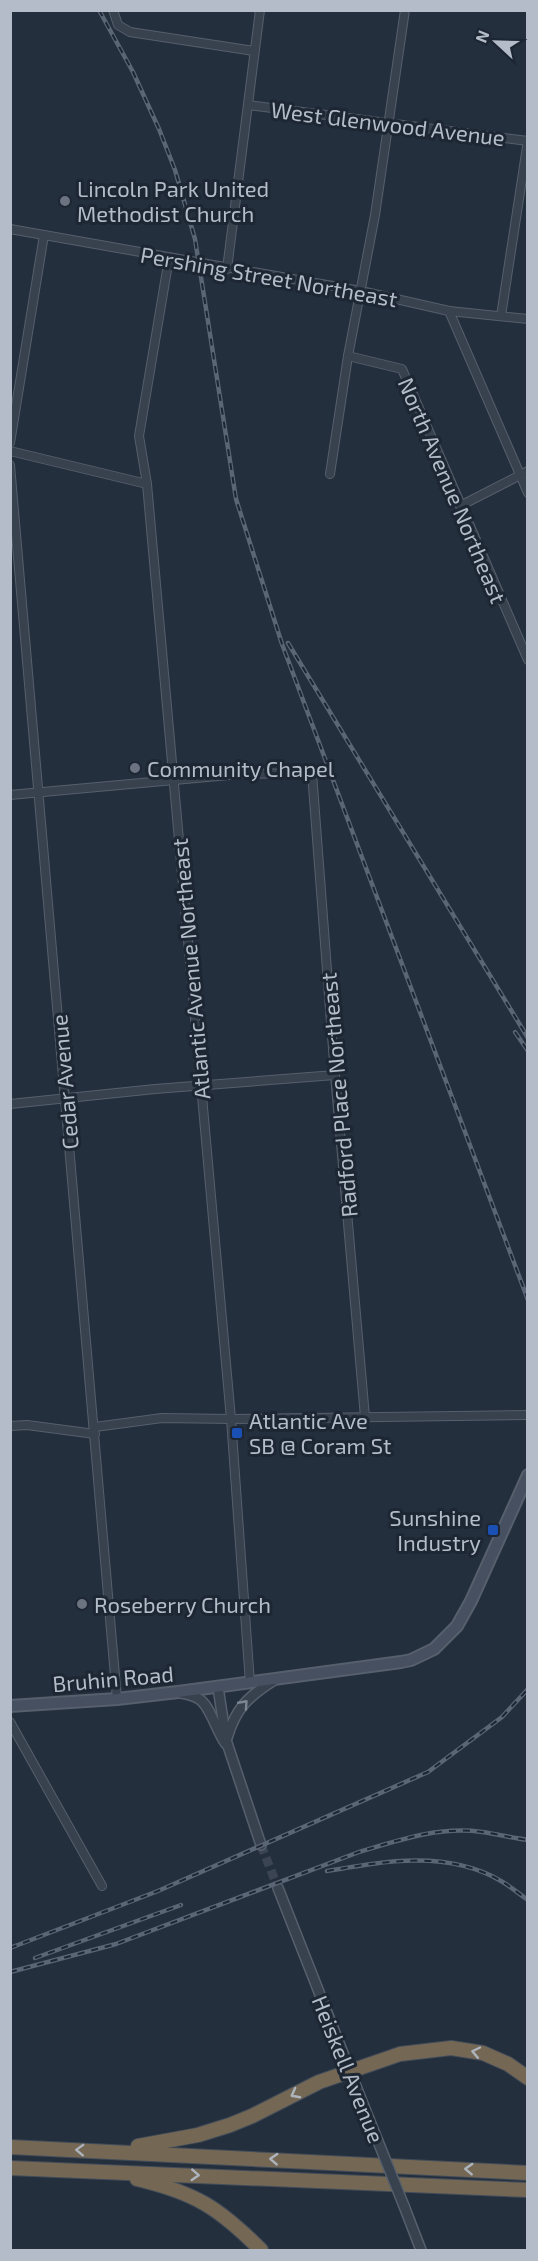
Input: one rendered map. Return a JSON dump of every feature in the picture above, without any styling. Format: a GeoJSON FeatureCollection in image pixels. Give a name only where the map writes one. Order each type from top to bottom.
{"type":"FeatureCollection","features":[{"type":"Feature","properties":{"kind":"highway"},"geometry":{"type":"LineString","coordinates":[[104,2151],[208,2132],[252,2116],[319,2082],[400,2054],[451,2048],[483,2053],[508,2064],[528,2078]]}},
{"type":"Feature","properties":{"kind":"highway"},"geometry":{"type":"LineString","coordinates":[[10,2147],[528,2173]]}},
{"type":"Feature","properties":{"kind":"highway"},"geometry":{"type":"LineString","coordinates":[[10,2168],[528,2190]]}},
{"type":"Feature","properties":{"kind":"highway"},"geometry":{"type":"LineString","coordinates":[[103,2171],[166,2186],[196,2198],[222,2213],[261,2250]]}},
{"type":"Feature","properties":{"kind":"main road","name":"Bruhin Road"},"geometry":{"type":"LineString","coordinates":[[10,1706],[117,1699],[411,1660],[434,1649],[457,1626],[471,1601],[528,1475]]}},
{"type":"Feature","properties":{"kind":"street"},"geometry":{"type":"LineString","coordinates":[[227,269],[260,10]]}},
{"type":"Feature","properties":{"kind":"street"},"geometry":{"type":"LineString","coordinates":[[330,474],[348,356],[389,124],[405,10]]}},
{"type":"Feature","properties":{"kind":"street"},"geometry":{"type":"LineString","coordinates":[[113,12],[118,26],[130,32],[254,51]]}},
{"type":"Feature","properties":{"kind":"street","name":"West Glenwood Avenue"},"geometry":{"type":"LineString","coordinates":[[248,105],[528,141]]}},
{"type":"Feature","properties":{"kind":"street"},"geometry":{"type":"LineString","coordinates":[[501,316],[528,141]]}},
{"type":"Feature","properties":{"kind":"street","name":"Pershing Street Northeast"},"geometry":{"type":"LineString","coordinates":[[10,229],[361,291],[449,311],[528,320]]}},
{"type":"Feature","properties":{"kind":"street"},"geometry":{"type":"LineString","coordinates":[[10,443],[44,235]]}},
{"type":"Feature","properties":{"kind":"street","name":"Atlantic Avenue Northeast"},"geometry":{"type":"LineString","coordinates":[[169,258],[139,436],[147,484],[231,1419],[250,1683]]}},
{"type":"Feature","properties":{"kind":"street"},"geometry":{"type":"LineString","coordinates":[[449,311],[528,493]]}},
{"type":"Feature","properties":{"kind":"street","name":"North Avenue Northeast"},"geometry":{"type":"LineString","coordinates":[[348,356],[402,369],[528,660]]}},
{"type":"Feature","properties":{"kind":"street"},"geometry":{"type":"LineString","coordinates":[[10,451],[147,484]]}},
{"type":"Feature","properties":{"kind":"street","name":"Cedar Avenue"},"geometry":{"type":"LineString","coordinates":[[10,465],[117,1699]]}},
{"type":"Feature","properties":{"kind":"street"},"geometry":{"type":"LineString","coordinates":[[460,506],[528,471]]}},
{"type":"Feature","properties":{"kind":"street","name":"Radford Place Northeast"},"geometry":{"type":"LineString","coordinates":[[174,780],[240,774],[312,773],[335,1075],[365,1417]]}},
{"type":"Feature","properties":{"kind":"street"},"geometry":{"type":"LineString","coordinates":[[10,795],[174,780]]}},
{"type":"Feature","properties":{"kind":"street"},"geometry":{"type":"LineString","coordinates":[[10,1104],[155,1089],[335,1075]]}},
{"type":"Feature","properties":{"kind":"street"},"geometry":{"type":"LineString","coordinates":[[10,1426],[95,1430],[162,1418],[528,1415]]}},
{"type":"Feature","properties":{"kind":"street"},"geometry":{"type":"LineString","coordinates":[[227,1743],[232,1720],[243,1704],[276,1679]]}},
{"type":"Feature","properties":{"kind":"street"},"geometry":{"type":"LineString","coordinates":[[218,1687],[227,1743],[261,1845]]}},
{"type":"Feature","properties":{"kind":"street"},"geometry":{"type":"LineString","coordinates":[[178,1692],[203,1702],[219,1735],[227,1743]]}},
{"type":"Feature","properties":{"kind":"street"},"geometry":{"type":"LineString","coordinates":[[10,1722],[102,1886]]}},
{"type":"Feature","properties":{"kind":"street","name":"Heiskell Avenue"},"geometry":{"type":"LineString","coordinates":[[278,1888],[421,2250]]}},
{"type":"Feature","properties":{"kind":"tunnel"},"geometry":{"type":"LineString","coordinates":[[261,1845],[278,1888]]}},
{"type":"Feature","properties":{"kind":"railway"},"geometry":{"type":"LineString","coordinates":[[99,10],[133,72],[159,129],[175,170],[195,239],[236,499],[282,644],[528,1300]]}},
{"type":"Feature","properties":{"kind":"railway"},"geometry":{"type":"LineString","coordinates":[[288,643],[528,1038]]}},
{"type":"Feature","properties":{"kind":"railway"},"geometry":{"type":"LineString","coordinates":[[515,1032],[528,1051]]}},
{"type":"Feature","properties":{"kind":"railway"},"geometry":{"type":"LineString","coordinates":[[10,1948],[158,1891],[428,1772],[502,1717],[528,1689]]}},
{"type":"Feature","properties":{"kind":"railway"},"geometry":{"type":"LineString","coordinates":[[10,1972],[116,1944],[359,1852],[404,1839],[450,1831],[466,1831],[528,1840]]}},
{"type":"Feature","properties":{"kind":"railway"},"geometry":{"type":"LineString","coordinates":[[327,1871],[371,1864],[416,1861],[460,1865],[481,1871],[504,1883],[528,1900]]}},
{"type":"Feature","properties":{"kind":"railway"},"geometry":{"type":"LineString","coordinates":[[35,1958],[181,1905]]}},
{"type":"Feature","properties":{"kind":"place","name":"Lincoln Park United Methodist Church"},"geometry":{"type":"Point","coordinates":[65,201]}},
{"type":"Feature","properties":{"kind":"place","name":"Community Chapel"},"geometry":{"type":"Point","coordinates":[135,768]}},
{"type":"Feature","properties":{"kind":"place","name":"Atlantic Ave SB @ Coram St"},"geometry":{"type":"Point","coordinates":[237,1433]}},
{"type":"Feature","properties":{"kind":"place","name":"Sunshine Industry"},"geometry":{"type":"Point","coordinates":[493,1530]}},
{"type":"Feature","properties":{"kind":"place","name":"Roseberry Church"},"geometry":{"type":"Point","coordinates":[82,1604]}}]}
